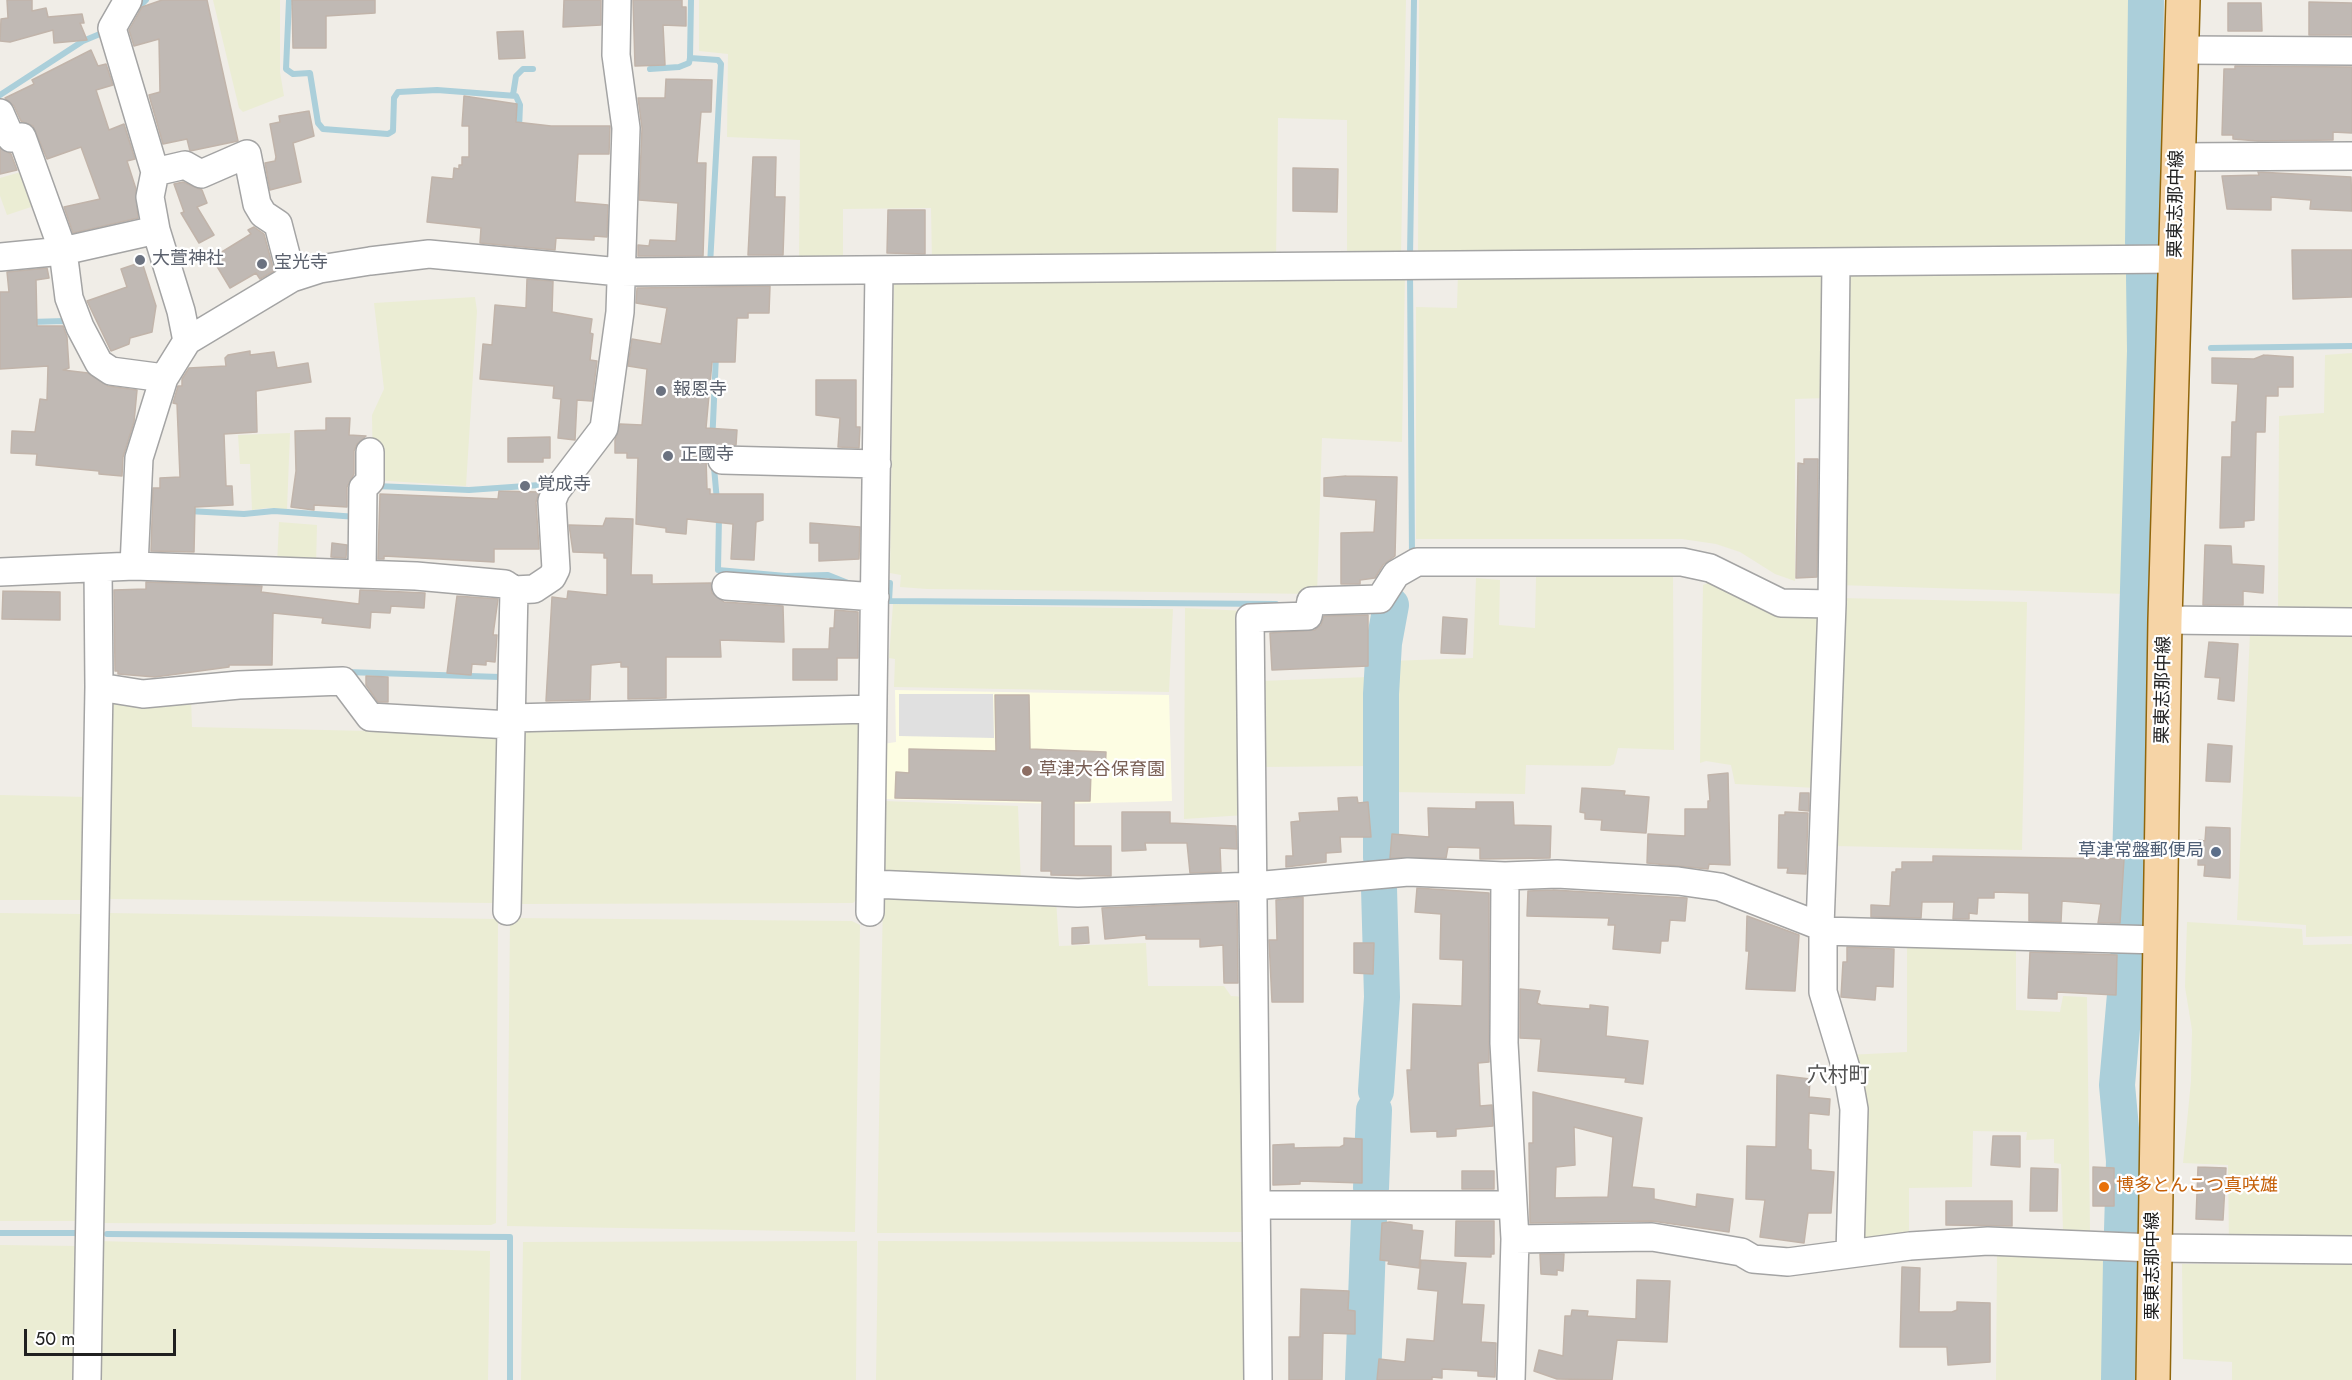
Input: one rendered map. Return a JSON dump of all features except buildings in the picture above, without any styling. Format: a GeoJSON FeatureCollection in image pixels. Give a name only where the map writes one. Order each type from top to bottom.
{"type":"FeatureCollection","features":[{"type":"Feature","properties":{"kind":"main road","name":"栗東志那中線"},"geometry":{"type":"LineString","coordinates":[[2154,1380],[2164,620],[2183,0]]}},
{"type":"Feature","properties":{"kind":"street"},"geometry":{"type":"LineString","coordinates":[[128,0],[112,28],[155,172],[150,197],[156,230],[182,311],[187,341]]}},
{"type":"Feature","properties":{"kind":"street"},"geometry":{"type":"LineString","coordinates":[[0,572],[98,576],[134,566],[362,574],[505,584],[514,590],[534,589],[552,577],[556,569],[552,501],[556,491],[604,428],[620,312],[626,128],[616,54],[617,0]]}},
{"type":"Feature","properties":{"kind":"street"},"geometry":{"type":"LineString","coordinates":[[2182,50],[2352,51]]}},
{"type":"Feature","properties":{"kind":"street"},"geometry":{"type":"LineString","coordinates":[[0,113],[11,138],[22,137],[63,251],[69,298],[80,327],[99,363],[111,371],[164,378]]}},
{"type":"Feature","properties":{"kind":"street"},"geometry":{"type":"LineString","coordinates":[[155,172],[185,165],[201,174],[247,154],[257,204],[262,213],[278,224],[292,278]]}},
{"type":"Feature","properties":{"kind":"street"},"geometry":{"type":"LineString","coordinates":[[2177,157],[2352,156]]}},
{"type":"Feature","properties":{"kind":"street"},"geometry":{"type":"LineString","coordinates":[[0,257],[63,251],[156,230]]}},
{"type":"Feature","properties":{"kind":"street"},"geometry":{"type":"LineString","coordinates":[[134,566],[139,458],[164,378],[187,341],[292,278],[331,267],[429,254],[620,272],[2176,259]]}},
{"type":"Feature","properties":{"kind":"street"},"geometry":{"type":"LineString","coordinates":[[1836,263],[1832,604],[1822,928],[1823,992],[1848,1076],[1854,1109],[1850,1253]]}},
{"type":"Feature","properties":{"kind":"street"},"geometry":{"type":"LineString","coordinates":[[870,912],[879,270]]}},
{"type":"Feature","properties":{"kind":"street"},"geometry":{"type":"LineString","coordinates":[[362,574],[363,488],[370,480],[370,452]]}},
{"type":"Feature","properties":{"kind":"street"},"geometry":{"type":"LineString","coordinates":[[722,460],[877,465]]}},
{"type":"Feature","properties":{"kind":"street"},"geometry":{"type":"LineString","coordinates":[[1258,1380],[1250,618],[1308,615],[1311,601],[1380,599],[1396,574],[1417,562],[1682,562],[1710,568],[1781,603],[1832,604]]}},
{"type":"Feature","properties":{"kind":"street"},"geometry":{"type":"LineString","coordinates":[[87,1380],[99,687],[98,576]]}},
{"type":"Feature","properties":{"kind":"street"},"geometry":{"type":"LineString","coordinates":[[726,586],[875,597]]}},
{"type":"Feature","properties":{"kind":"street"},"geometry":{"type":"LineString","coordinates":[[507,911],[514,590]]}},
{"type":"Feature","properties":{"kind":"street"},"geometry":{"type":"LineString","coordinates":[[2164,620],[2352,622]]}},
{"type":"Feature","properties":{"kind":"street"},"geometry":{"type":"LineString","coordinates":[[99,687],[144,694],[239,685],[343,681],[370,717],[510,722],[872,709]]}},
{"type":"Feature","properties":{"kind":"street"},"geometry":{"type":"LineString","coordinates":[[872,884],[1078,893],[1254,886],[1408,872],[1504,876],[1557,874],[1678,881],[1720,887],[1822,928],[2160,940]]}},
{"type":"Feature","properties":{"kind":"street"},"geometry":{"type":"LineString","coordinates":[[1504,876],[1504,1043],[1515,1239],[1510,1380]]}},
{"type":"Feature","properties":{"kind":"street"},"geometry":{"type":"LineString","coordinates":[[1257,1205],[1512,1205]]}},
{"type":"Feature","properties":{"kind":"street"},"geometry":{"type":"LineString","coordinates":[[1515,1239],[1652,1237],[1741,1252],[1754,1259],[1788,1262],[1910,1246],[1988,1241],[2154,1248],[2352,1250]]}},
{"type":"Feature","properties":{"kind":"shaded area"},"geometry":{"type":"Polygon","coordinates":[[[213,0],[280,0],[280,72],[284,96],[243,112],[239,108],[213,0]]]}},
{"type":"Feature","properties":{"kind":"shaded area"},"geometry":{"type":"Polygon","coordinates":[[[699,0],[1406,0],[1401,254],[1347,254],[1347,120],[1278,118],[1276,261],[932,262],[931,208],[843,209],[843,262],[799,263],[800,140],[727,137],[728,54],[699,51],[699,0]]]}},
{"type":"Feature","properties":{"kind":"shaded area"},"geometry":{"type":"Polygon","coordinates":[[[1419,0],[2132,0],[2130,250],[1418,256],[1419,0]]]}},
{"type":"Feature","properties":{"kind":"shaded area"},"geometry":{"type":"Polygon","coordinates":[[[31,169],[43,203],[7,215],[0,196],[0,178],[31,169]]]}},
{"type":"Feature","properties":{"kind":"shaded area"},"geometry":{"type":"Polygon","coordinates":[[[1808,267],[1828,277],[1827,398],[1795,399],[1795,581],[1775,574],[1740,552],[1716,544],[1682,539],[1416,539],[1416,307],[1457,308],[1458,272],[1808,267]]]}},
{"type":"Feature","properties":{"kind":"shaded area"},"geometry":{"type":"Polygon","coordinates":[[[2132,270],[2129,352],[2139,353],[2127,594],[1837,585],[1849,271],[2132,270]]]}},
{"type":"Feature","properties":{"kind":"shaded area"},"geometry":{"type":"Polygon","coordinates":[[[1405,274],[1402,442],[1322,438],[1317,594],[927,589],[900,587],[901,575],[890,573],[894,281],[1405,274]]]}},
{"type":"Feature","properties":{"kind":"shaded area"},"geometry":{"type":"Polygon","coordinates":[[[475,297],[477,311],[466,486],[373,480],[372,415],[384,389],[374,303],[475,297]]]}},
{"type":"Feature","properties":{"kind":"shaded area"},"geometry":{"type":"Polygon","coordinates":[[[2352,353],[2352,613],[2278,613],[2279,416],[2324,413],[2325,355],[2352,353]]]}},
{"type":"Feature","properties":{"kind":"shaded area"},"geometry":{"type":"Polygon","coordinates":[[[290,433],[287,510],[267,508],[252,510],[250,464],[240,464],[238,435],[290,433]]]}},
{"type":"Feature","properties":{"kind":"shaded area"},"geometry":{"type":"Polygon","coordinates":[[[279,522],[317,525],[316,566],[277,564],[279,522]]]}},
{"type":"Feature","properties":{"kind":"shaded area"},"geometry":{"type":"Polygon","coordinates":[[[1602,574],[1673,575],[1674,750],[1618,748],[1614,764],[1610,766],[1526,765],[1525,794],[1390,792],[1389,661],[1473,658],[1476,578],[1500,580],[1499,625],[1535,628],[1536,577],[1602,574]]]}},
{"type":"Feature","properties":{"kind":"shaded area"},"geometry":{"type":"Polygon","coordinates":[[[1717,579],[1822,614],[1817,788],[1735,784],[1731,765],[1706,761],[1700,763],[1703,585],[1717,579]]]}},
{"type":"Feature","properties":{"kind":"shaded area"},"geometry":{"type":"Polygon","coordinates":[[[1838,598],[2027,602],[2022,850],[1834,846],[1838,598]]]}},
{"type":"Feature","properties":{"kind":"shaded area"},"geometry":{"type":"Polygon","coordinates":[[[893,604],[1173,609],[1169,692],[894,687],[895,659],[889,658],[893,604]]]}},
{"type":"Feature","properties":{"kind":"shaded area"},"geometry":{"type":"Polygon","coordinates":[[[1185,608],[1246,611],[1245,815],[1184,819],[1185,608]]]}},
{"type":"Feature","properties":{"kind":"shaded area"},"geometry":{"type":"Polygon","coordinates":[[[2250,633],[2352,633],[2352,936],[2306,937],[2306,925],[2237,920],[2250,633]]]}},
{"type":"Feature","properties":{"kind":"shaded area"},"geometry":{"type":"Polygon","coordinates":[[[1369,677],[1371,766],[1261,767],[1260,681],[1369,677]]]}},
{"type":"Feature","properties":{"kind":"shaded area","name":"草津大谷保育園"},"geometry":{"type":"Polygon","coordinates":[[[895,690],[1169,695],[1172,801],[1062,804],[883,799],[883,744],[896,742],[895,690]]]}},
{"type":"Feature","properties":{"kind":"shaded area"},"geometry":{"type":"Polygon","coordinates":[[[899,694],[993,694],[994,738],[899,736],[899,694]]]}},
{"type":"Feature","properties":{"kind":"shaded area"},"geometry":{"type":"Polygon","coordinates":[[[191,698],[192,727],[502,734],[499,898],[493,903],[109,899],[103,893],[108,701],[191,698]]]}},
{"type":"Feature","properties":{"kind":"shaded area"},"geometry":{"type":"Polygon","coordinates":[[[856,720],[862,727],[861,896],[853,903],[518,904],[519,728],[856,720]]]}},
{"type":"Feature","properties":{"kind":"shaded area"},"geometry":{"type":"Polygon","coordinates":[[[0,795],[88,797],[85,896],[80,900],[0,900],[0,795]]]}},
{"type":"Feature","properties":{"kind":"shaded area"},"geometry":{"type":"Polygon","coordinates":[[[884,801],[1018,806],[1021,886],[891,878],[883,868],[884,801]]]}},
{"type":"Feature","properties":{"kind":"shaded area"},"geometry":{"type":"Polygon","coordinates":[[[883,896],[1056,899],[1059,946],[1146,943],[1148,986],[1224,986],[1231,996],[1248,997],[1250,1232],[877,1233],[883,896]]]}},
{"type":"Feature","properties":{"kind":"shaded area"},"geometry":{"type":"Polygon","coordinates":[[[0,913],[80,914],[86,925],[80,1221],[0,1221],[0,913]]]}},
{"type":"Feature","properties":{"kind":"shaded area"},"geometry":{"type":"Polygon","coordinates":[[[108,913],[498,919],[496,1223],[491,1225],[96,1223],[108,913]]]}},
{"type":"Feature","properties":{"kind":"shaded area"},"geometry":{"type":"Polygon","coordinates":[[[510,918],[852,921],[860,925],[855,1232],[507,1226],[510,918]]]}},
{"type":"Feature","properties":{"kind":"shaded area"},"geometry":{"type":"Polygon","coordinates":[[[2187,922],[2302,929],[2303,945],[2352,944],[2352,1246],[2229,1246],[2228,1165],[2183,1163],[2191,1081],[2192,1030],[2185,987],[2187,922]]]}},
{"type":"Feature","properties":{"kind":"shaded area"},"geometry":{"type":"Polygon","coordinates":[[[1907,946],[2016,948],[2016,1010],[2060,1012],[2063,996],[2087,997],[2090,1231],[2063,1231],[2061,1164],[2054,1163],[2054,1139],[2026,1140],[2027,1132],[1973,1131],[1972,1187],[1909,1188],[1909,1236],[1867,1241],[1860,1235],[1848,1055],[1907,1052],[1907,946]]]}},
{"type":"Feature","properties":{"kind":"shaded area"},"geometry":{"type":"Polygon","coordinates":[[[97,1241],[490,1251],[488,1380],[94,1380],[97,1241]]]}},
{"type":"Feature","properties":{"kind":"shaded area"},"geometry":{"type":"Polygon","coordinates":[[[857,1241],[856,1380],[521,1380],[523,1242],[857,1241]]]}},
{"type":"Feature","properties":{"kind":"shaded area"},"geometry":{"type":"Polygon","coordinates":[[[878,1241],[1252,1242],[1251,1380],[876,1380],[878,1241]]]}},
{"type":"Feature","properties":{"kind":"shaded area"},"geometry":{"type":"Polygon","coordinates":[[[0,1245],[79,1246],[79,1380],[0,1380],[0,1245]]]}},
{"type":"Feature","properties":{"kind":"shaded area"},"geometry":{"type":"Polygon","coordinates":[[[1997,1254],[2115,1256],[2112,1380],[1996,1380],[1997,1254]]]}},
{"type":"Feature","properties":{"kind":"shaded area"},"geometry":{"type":"Polygon","coordinates":[[[2182,1264],[2352,1265],[2352,1380],[2232,1380],[2232,1362],[2183,1359],[2182,1264]]]}},
{"type":"Feature","properties":{"kind":"waterway"},"geometry":{"type":"LineString","coordinates":[[134,12],[146,0]]}},
{"type":"Feature","properties":{"kind":"waterway"},"geometry":{"type":"LineString","coordinates":[[289,0],[286,69],[293,74],[310,73],[318,123],[323,129],[388,134],[393,131],[394,98],[398,92],[437,90],[516,96],[520,105],[519,129]]}},
{"type":"Feature","properties":{"kind":"waterway"},"geometry":{"type":"LineString","coordinates":[[691,0],[690,58],[718,60],[721,64],[710,265]]}},
{"type":"Feature","properties":{"kind":"waterway"},"geometry":{"type":"LineString","coordinates":[[1410,257],[1414,0]]}},
{"type":"Feature","properties":{"kind":"waterway"},"geometry":{"type":"LineString","coordinates":[[2143,243],[2146,0]]}},
{"type":"Feature","properties":{"kind":"waterway"},"geometry":{"type":"LineString","coordinates":[[0,95],[83,41],[107,31]]}},
{"type":"Feature","properties":{"kind":"waterway"},"geometry":{"type":"LineString","coordinates":[[650,69],[679,67],[689,63],[690,58]]}},
{"type":"Feature","properties":{"kind":"waterway"},"geometry":{"type":"LineString","coordinates":[[513,95],[516,76],[523,69],[533,69]]}},
{"type":"Feature","properties":{"kind":"waterway"},"geometry":{"type":"LineString","coordinates":[[1410,271],[1412,557]]}},
{"type":"Feature","properties":{"kind":"waterway"},"geometry":{"type":"LineString","coordinates":[[2128,928],[2145,351],[2144,276]]}},
{"type":"Feature","properties":{"kind":"waterway"},"geometry":{"type":"LineString","coordinates":[[30,322],[65,321],[69,325]]}},
{"type":"Feature","properties":{"kind":"waterway"},"geometry":{"type":"LineString","coordinates":[[2211,348],[2352,346]]}},
{"type":"Feature","properties":{"kind":"waterway"},"geometry":{"type":"LineString","coordinates":[[716,355],[712,445],[717,501]]}},
{"type":"Feature","properties":{"kind":"waterway"},"geometry":{"type":"LineString","coordinates":[[376,486],[469,490],[540,485],[546,489],[546,493]]}},
{"type":"Feature","properties":{"kind":"waterway"},"geometry":{"type":"LineString","coordinates":[[188,511],[244,514],[274,511],[357,517]]}},
{"type":"Feature","properties":{"kind":"waterway"},"geometry":{"type":"LineString","coordinates":[[719,517],[718,570],[786,576],[828,575],[848,583]]}},
{"type":"Feature","properties":{"kind":"waterway"},"geometry":{"type":"LineString","coordinates":[[882,583],[890,583],[889,601],[1276,604]]}},
{"type":"Feature","properties":{"kind":"waterway"},"geometry":{"type":"LineString","coordinates":[[1381,858],[1381,694],[1384,643],[1391,605]]}},
{"type":"Feature","properties":{"kind":"waterway"},"geometry":{"type":"LineString","coordinates":[[346,672],[500,677],[501,673]]}},
{"type":"Feature","properties":{"kind":"waterway"},"geometry":{"type":"LineString","coordinates":[[1376,1091],[1382,997],[1379,888]]}},
{"type":"Feature","properties":{"kind":"waterway"},"geometry":{"type":"LineString","coordinates":[[2122,1230],[2124,1161],[2117,1085],[2129,949]]}},
{"type":"Feature","properties":{"kind":"waterway"},"geometry":{"type":"LineString","coordinates":[[1371,1188],[1374,1110]]}},
{"type":"Feature","properties":{"kind":"waterway"},"geometry":{"type":"LineString","coordinates":[[1363,1380],[1369,1218]]}},
{"type":"Feature","properties":{"kind":"waterway"},"geometry":{"type":"LineString","coordinates":[[0,1233],[81,1233]]}},
{"type":"Feature","properties":{"kind":"waterway"},"geometry":{"type":"LineString","coordinates":[[107,1234],[510,1237],[510,1380]]}},
{"type":"Feature","properties":{"kind":"waterway"},"geometry":{"type":"LineString","coordinates":[[2119,1380],[2121,1260]]}},
{"type":"Feature","properties":{"kind":"place","name":"大萱神社"},"geometry":{"type":"Point","coordinates":[140,260]}},
{"type":"Feature","properties":{"kind":"place","name":"宝光寺"},"geometry":{"type":"Point","coordinates":[262,264]}},
{"type":"Feature","properties":{"kind":"place","name":"報恩寺"},"geometry":{"type":"Point","coordinates":[661,391]}},
{"type":"Feature","properties":{"kind":"place","name":"正國寺"},"geometry":{"type":"Point","coordinates":[668,456]}},
{"type":"Feature","properties":{"kind":"place","name":"覚成寺"},"geometry":{"type":"Point","coordinates":[525,486]}},
{"type":"Feature","properties":{"kind":"place","name":"草津大谷保育園"},"geometry":{"type":"Point","coordinates":[1027,771]}},
{"type":"Feature","properties":{"kind":"place","name":"草津常盤郵便局"},"geometry":{"type":"Point","coordinates":[2216,852]}},
{"type":"Feature","properties":{"kind":"place","name":"博多とんこつ真咲雄"},"geometry":{"type":"Point","coordinates":[2104,1187]}},
{"type":"Feature","properties":{"kind":"district","name":"穴村町"},"geometry":{"type":"Point","coordinates":[1838,1077]}}]}
